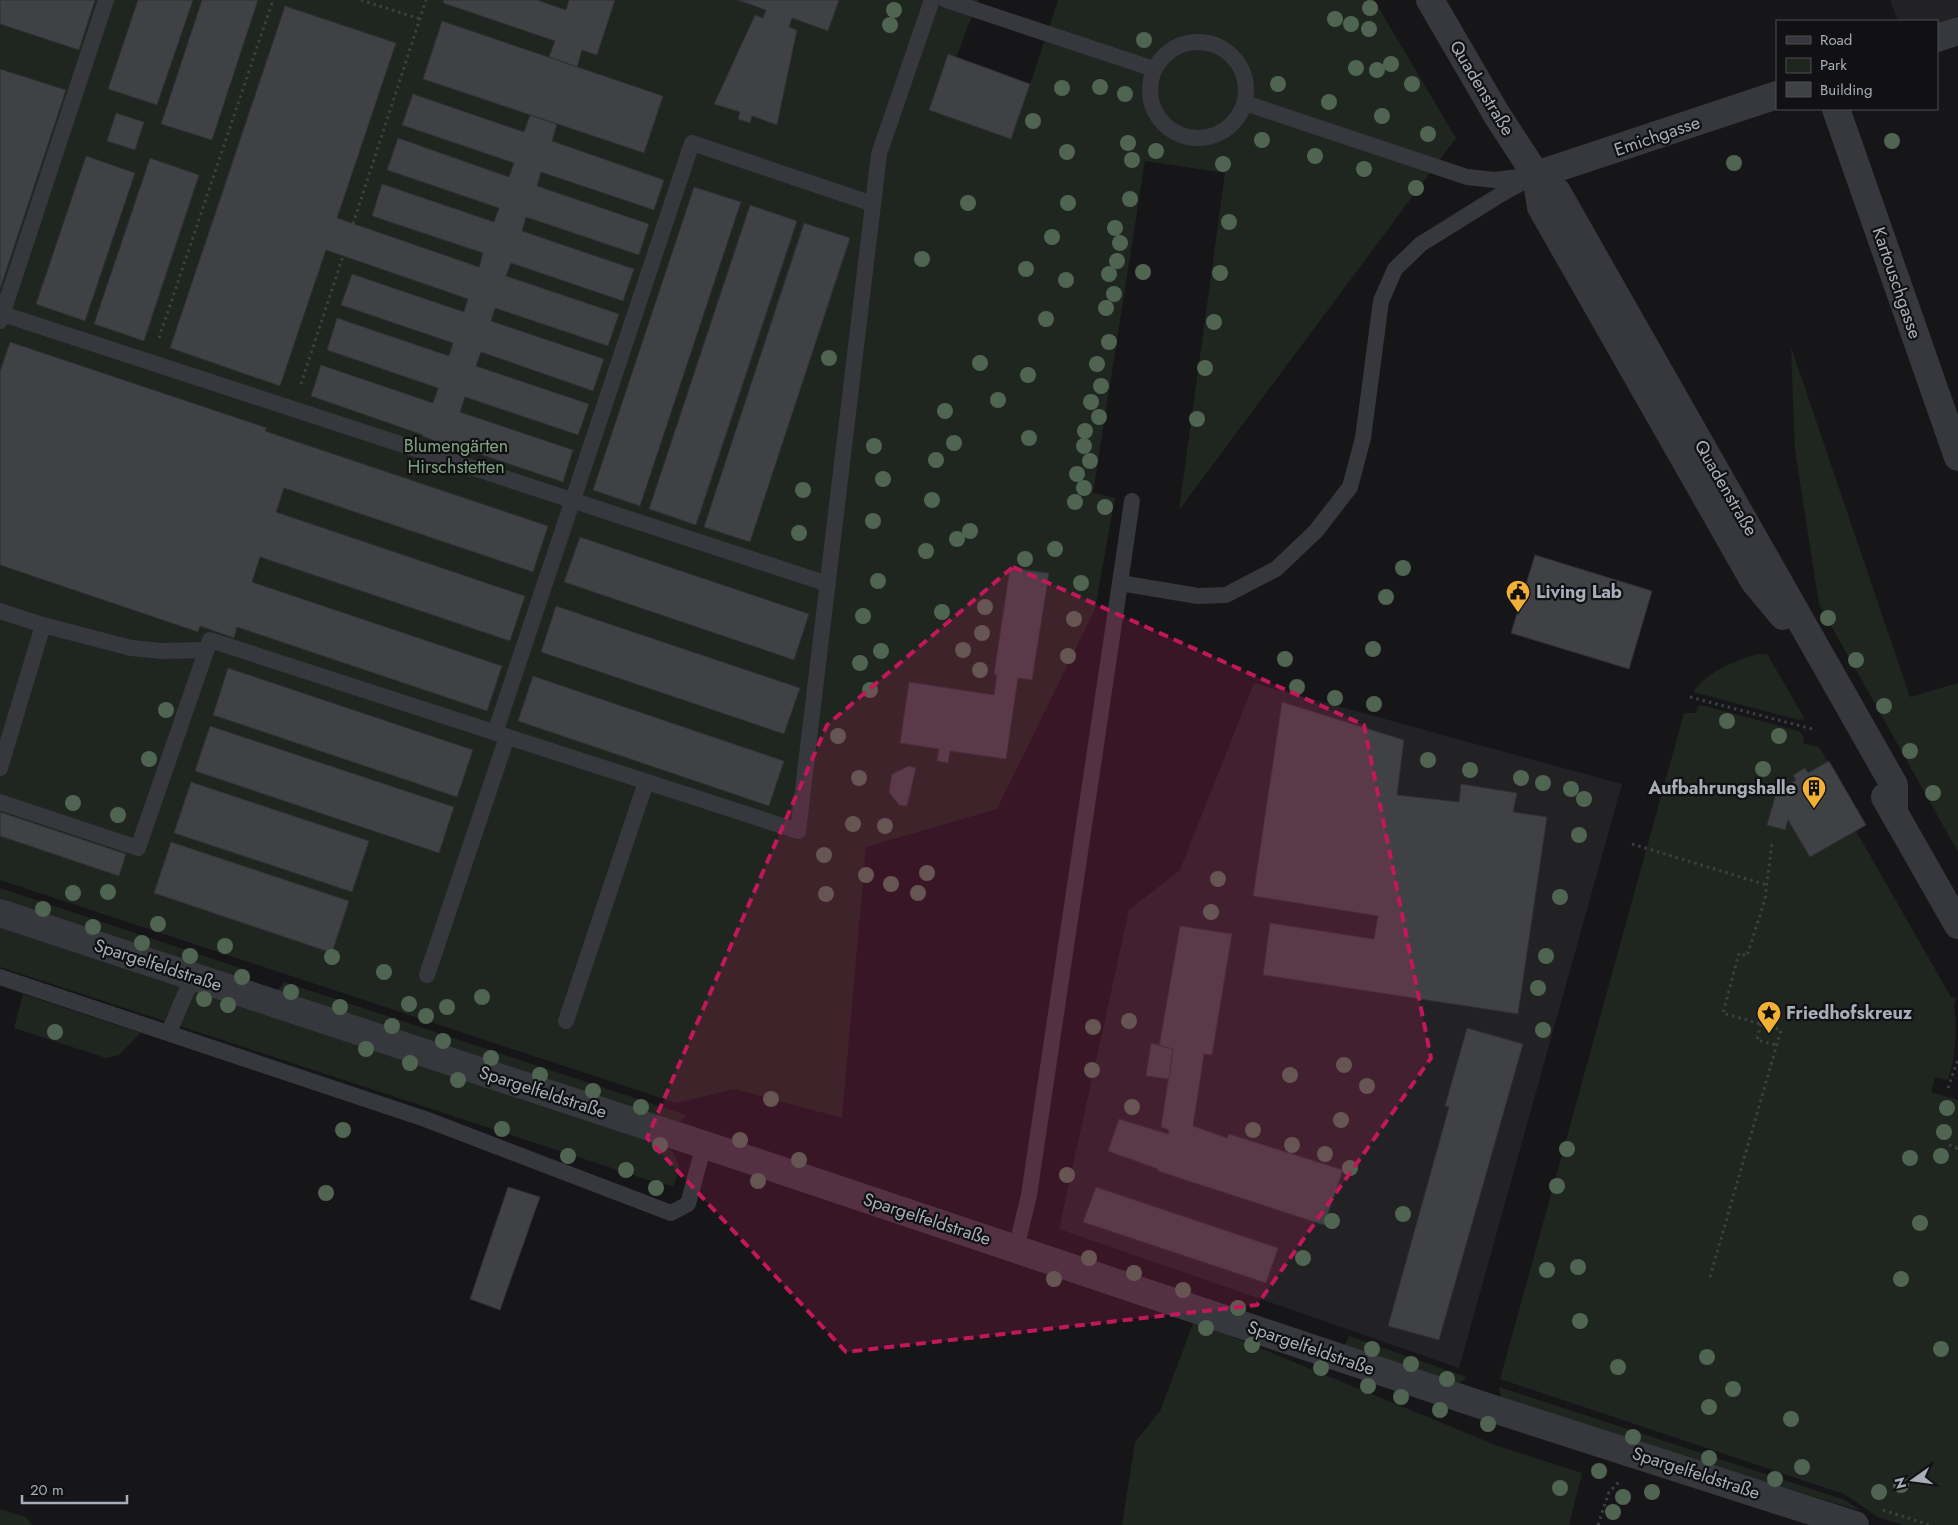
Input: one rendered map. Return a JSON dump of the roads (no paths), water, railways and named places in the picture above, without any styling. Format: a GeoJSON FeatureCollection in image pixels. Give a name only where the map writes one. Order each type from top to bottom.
{"type":"FeatureCollection","features":[{"type":"Feature","properties":{"kind":"street","name":"Quadenstraße"},"geometry":{"type":"LineString","coordinates":[[1430,0],[1497,115],[1536,175],[1541,207],[1754,582],[1782,614],[1958,925]]}},
{"type":"Feature","properties":{"kind":"street"},"geometry":{"type":"LineString","coordinates":[[1938,38],[1958,31]]}},
{"type":"Feature","properties":{"kind":"street","name":"Emichgasse"},"geometry":{"type":"LineString","coordinates":[[1536,175],[1776,95]]}},
{"type":"Feature","properties":{"kind":"street","name":"Kartouschgasse"},"geometry":{"type":"LineString","coordinates":[[1836,110],[1958,457]]}},
{"type":"Feature","properties":{"kind":"street","name":"Spargelfeldstraße"},"geometry":{"type":"LineString","coordinates":[[0,913],[704,1145],[1478,1404],[1645,1456],[1864,1516]]}},
{"type":"Feature","properties":{"kind":"lane"},"geometry":{"type":"LineString","coordinates":[[106,0],[1,316],[293,409],[828,584]]}},
{"type":"Feature","properties":{"kind":"lane"},"geometry":{"type":"LineString","coordinates":[[0,802],[138,848],[210,640],[798,831],[879,154],[932,0]]}},
{"type":"Feature","properties":{"kind":"lane"},"geometry":{"type":"LineString","coordinates":[[946,0],[1154,70]]}},
{"type":"Feature","properties":{"kind":"lane"},"geometry":{"type":"LineString","coordinates":[[1204,42],[1224,48],[1238,63],[1246,82],[1245,103],[1240,115],[1231,126],[1220,134],[1193,139],[1176,133],[1161,122],[1152,106],[1150,88],[1154,70],[1166,53],[1184,43],[1204,42]]}},
{"type":"Feature","properties":{"kind":"lane"},"geometry":{"type":"LineString","coordinates":[[1245,103],[1467,177],[1495,180],[1536,175]]}},
{"type":"Feature","properties":{"kind":"lane"},"geometry":{"type":"LineString","coordinates":[[427,975],[573,501],[692,143],[873,204]]}},
{"type":"Feature","properties":{"kind":"lane"},"geometry":{"type":"LineString","coordinates":[[1120,583],[1198,596],[1226,595],[1276,569],[1316,531],[1350,487],[1363,438],[1381,301],[1395,269],[1421,244],[1536,175]]}},
{"type":"Feature","properties":{"kind":"lane"},"geometry":{"type":"LineString","coordinates":[[1016,1249],[1029,1195],[1132,501]]}},
{"type":"Feature","properties":{"kind":"lane"},"geometry":{"type":"LineString","coordinates":[[0,611],[43,625],[131,648],[162,651],[206,650]]}},
{"type":"Feature","properties":{"kind":"lane"},"geometry":{"type":"LineString","coordinates":[[0,768],[43,625]]}},
{"type":"Feature","properties":{"kind":"lane"},"geometry":{"type":"LineString","coordinates":[[566,1021],[646,782]]}},
{"type":"Feature","properties":{"kind":"lane"},"geometry":{"type":"LineString","coordinates":[[169,1032],[192,976]]}},
{"type":"Feature","properties":{"kind":"lane"},"geometry":{"type":"LineString","coordinates":[[0,977],[169,1032],[424,1119],[670,1213],[688,1204],[704,1145]]}},
{"type":"Feature","properties":{"kind":"place","name":"Living Lab"},"geometry":{"type":"Point","coordinates":[1518,613]}},
{"type":"Feature","properties":{"kind":"place","name":"Aufbahrungshalle"},"geometry":{"type":"Point","coordinates":[1814,809]}},
{"type":"Feature","properties":{"kind":"place","name":"Friedhofskreuz"},"geometry":{"type":"Point","coordinates":[1769,1034]}},
{"type":"Feature","properties":{"kind":"park label","name":"Blumengärten Hirschstetten"},"geometry":{"type":"Point","coordinates":[456,456]}}]}
